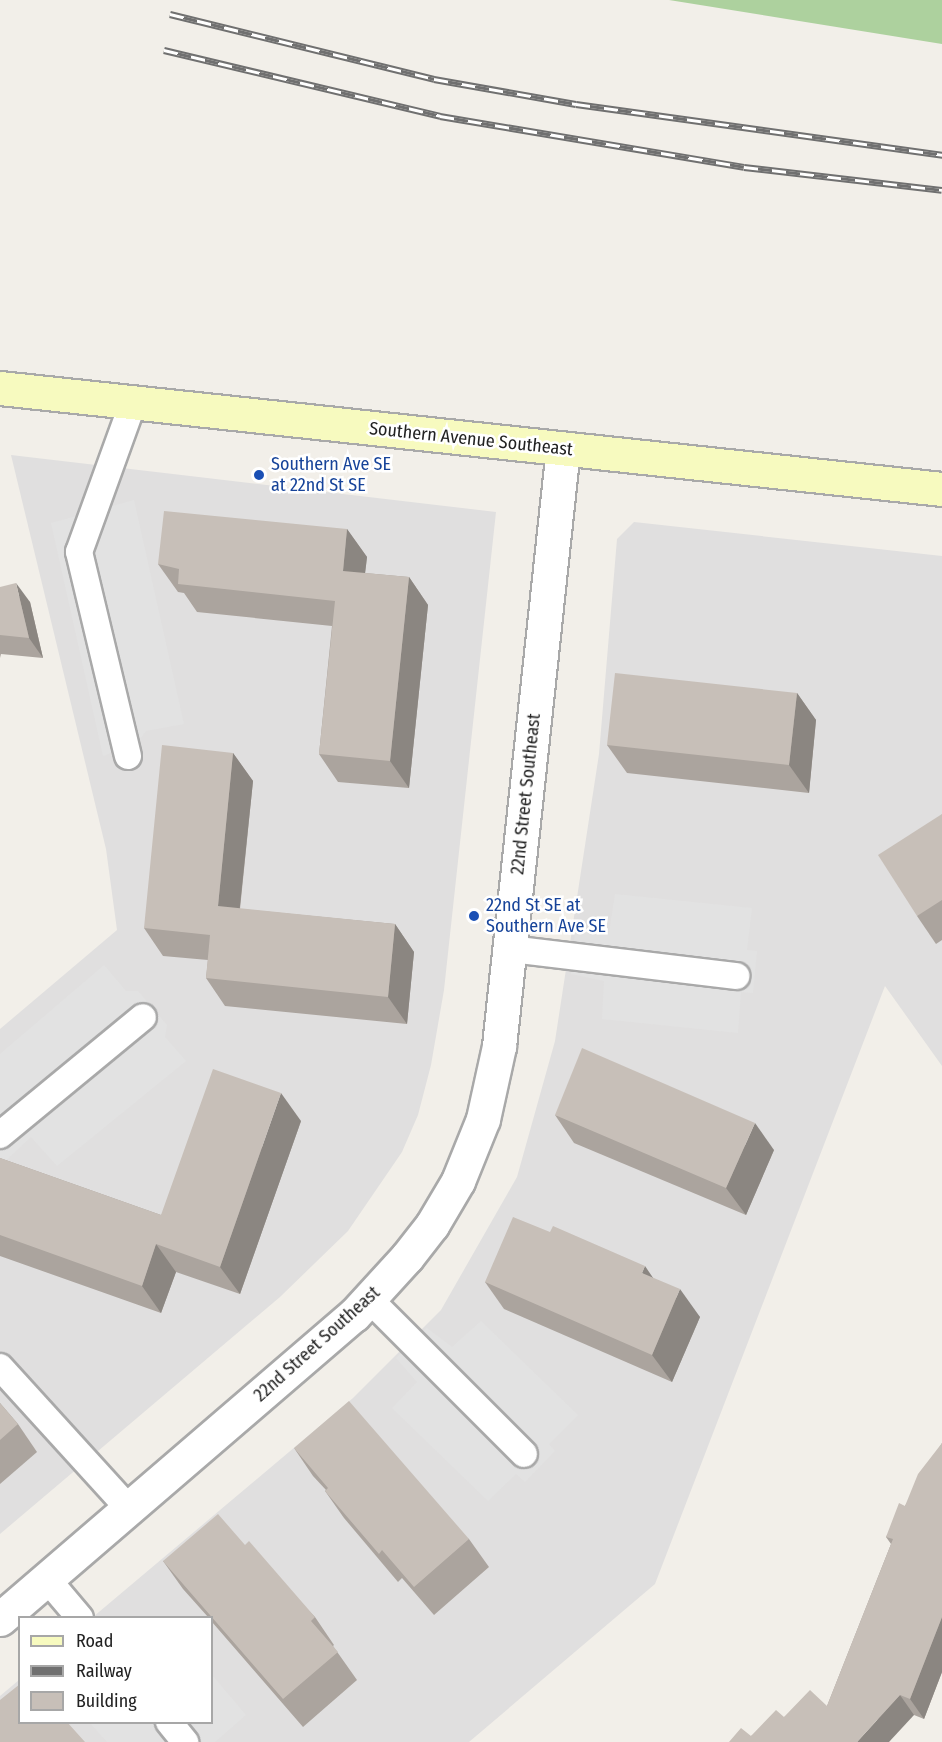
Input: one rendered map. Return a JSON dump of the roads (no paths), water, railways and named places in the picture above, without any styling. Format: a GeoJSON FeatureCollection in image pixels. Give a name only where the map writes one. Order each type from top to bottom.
{"type":"FeatureCollection","features":[{"type":"Feature","properties":{"kind":"main road","name":"Southern Avenue Southeast"},"geometry":{"type":"LineString","coordinates":[[0,388],[942,489]]}},
{"type":"Feature","properties":{"kind":"street","name":"22nd Street Southeast"},"geometry":{"type":"LineString","coordinates":[[0,1619],[369,1299],[432,1225],[468,1159],[488,1102],[499,1047],[563,448]]}},
{"type":"Feature","properties":{"kind":"lane"},"geometry":{"type":"LineString","coordinates":[[128,756],[79,552],[133,403]]}},
{"type":"Feature","properties":{"kind":"lane"},"geometry":{"type":"LineString","coordinates":[[510,950],[736,976]]}},
{"type":"Feature","properties":{"kind":"lane"},"geometry":{"type":"LineString","coordinates":[[0,1135],[143,1017]]}},
{"type":"Feature","properties":{"kind":"lane"},"geometry":{"type":"LineString","coordinates":[[369,1299],[524,1454]]}},
{"type":"Feature","properties":{"kind":"lane"},"geometry":{"type":"LineString","coordinates":[[0,1367],[129,1509]]}},
{"type":"Feature","properties":{"kind":"lane"},"geometry":{"type":"LineString","coordinates":[[47,1579],[79,1616]]}},
{"type":"Feature","properties":{"kind":"lane"},"geometry":{"type":"LineString","coordinates":[[171,1724],[185,1742]]}},
{"type":"Feature","properties":{"kind":"railway"},"geometry":{"type":"LineString","coordinates":[[170,14],[434,79],[576,104],[942,155]]}},
{"type":"Feature","properties":{"kind":"railway"},"geometry":{"type":"LineString","coordinates":[[164,50],[440,116],[744,167],[942,190]]}},
{"type":"Feature","properties":{"kind":"place","name":"Southern Ave SE at 22nd St SE"},"geometry":{"type":"Point","coordinates":[259,475]}},
{"type":"Feature","properties":{"kind":"place","name":"22nd St SE at Southern Ave SE"},"geometry":{"type":"Point","coordinates":[474,916]}}]}
